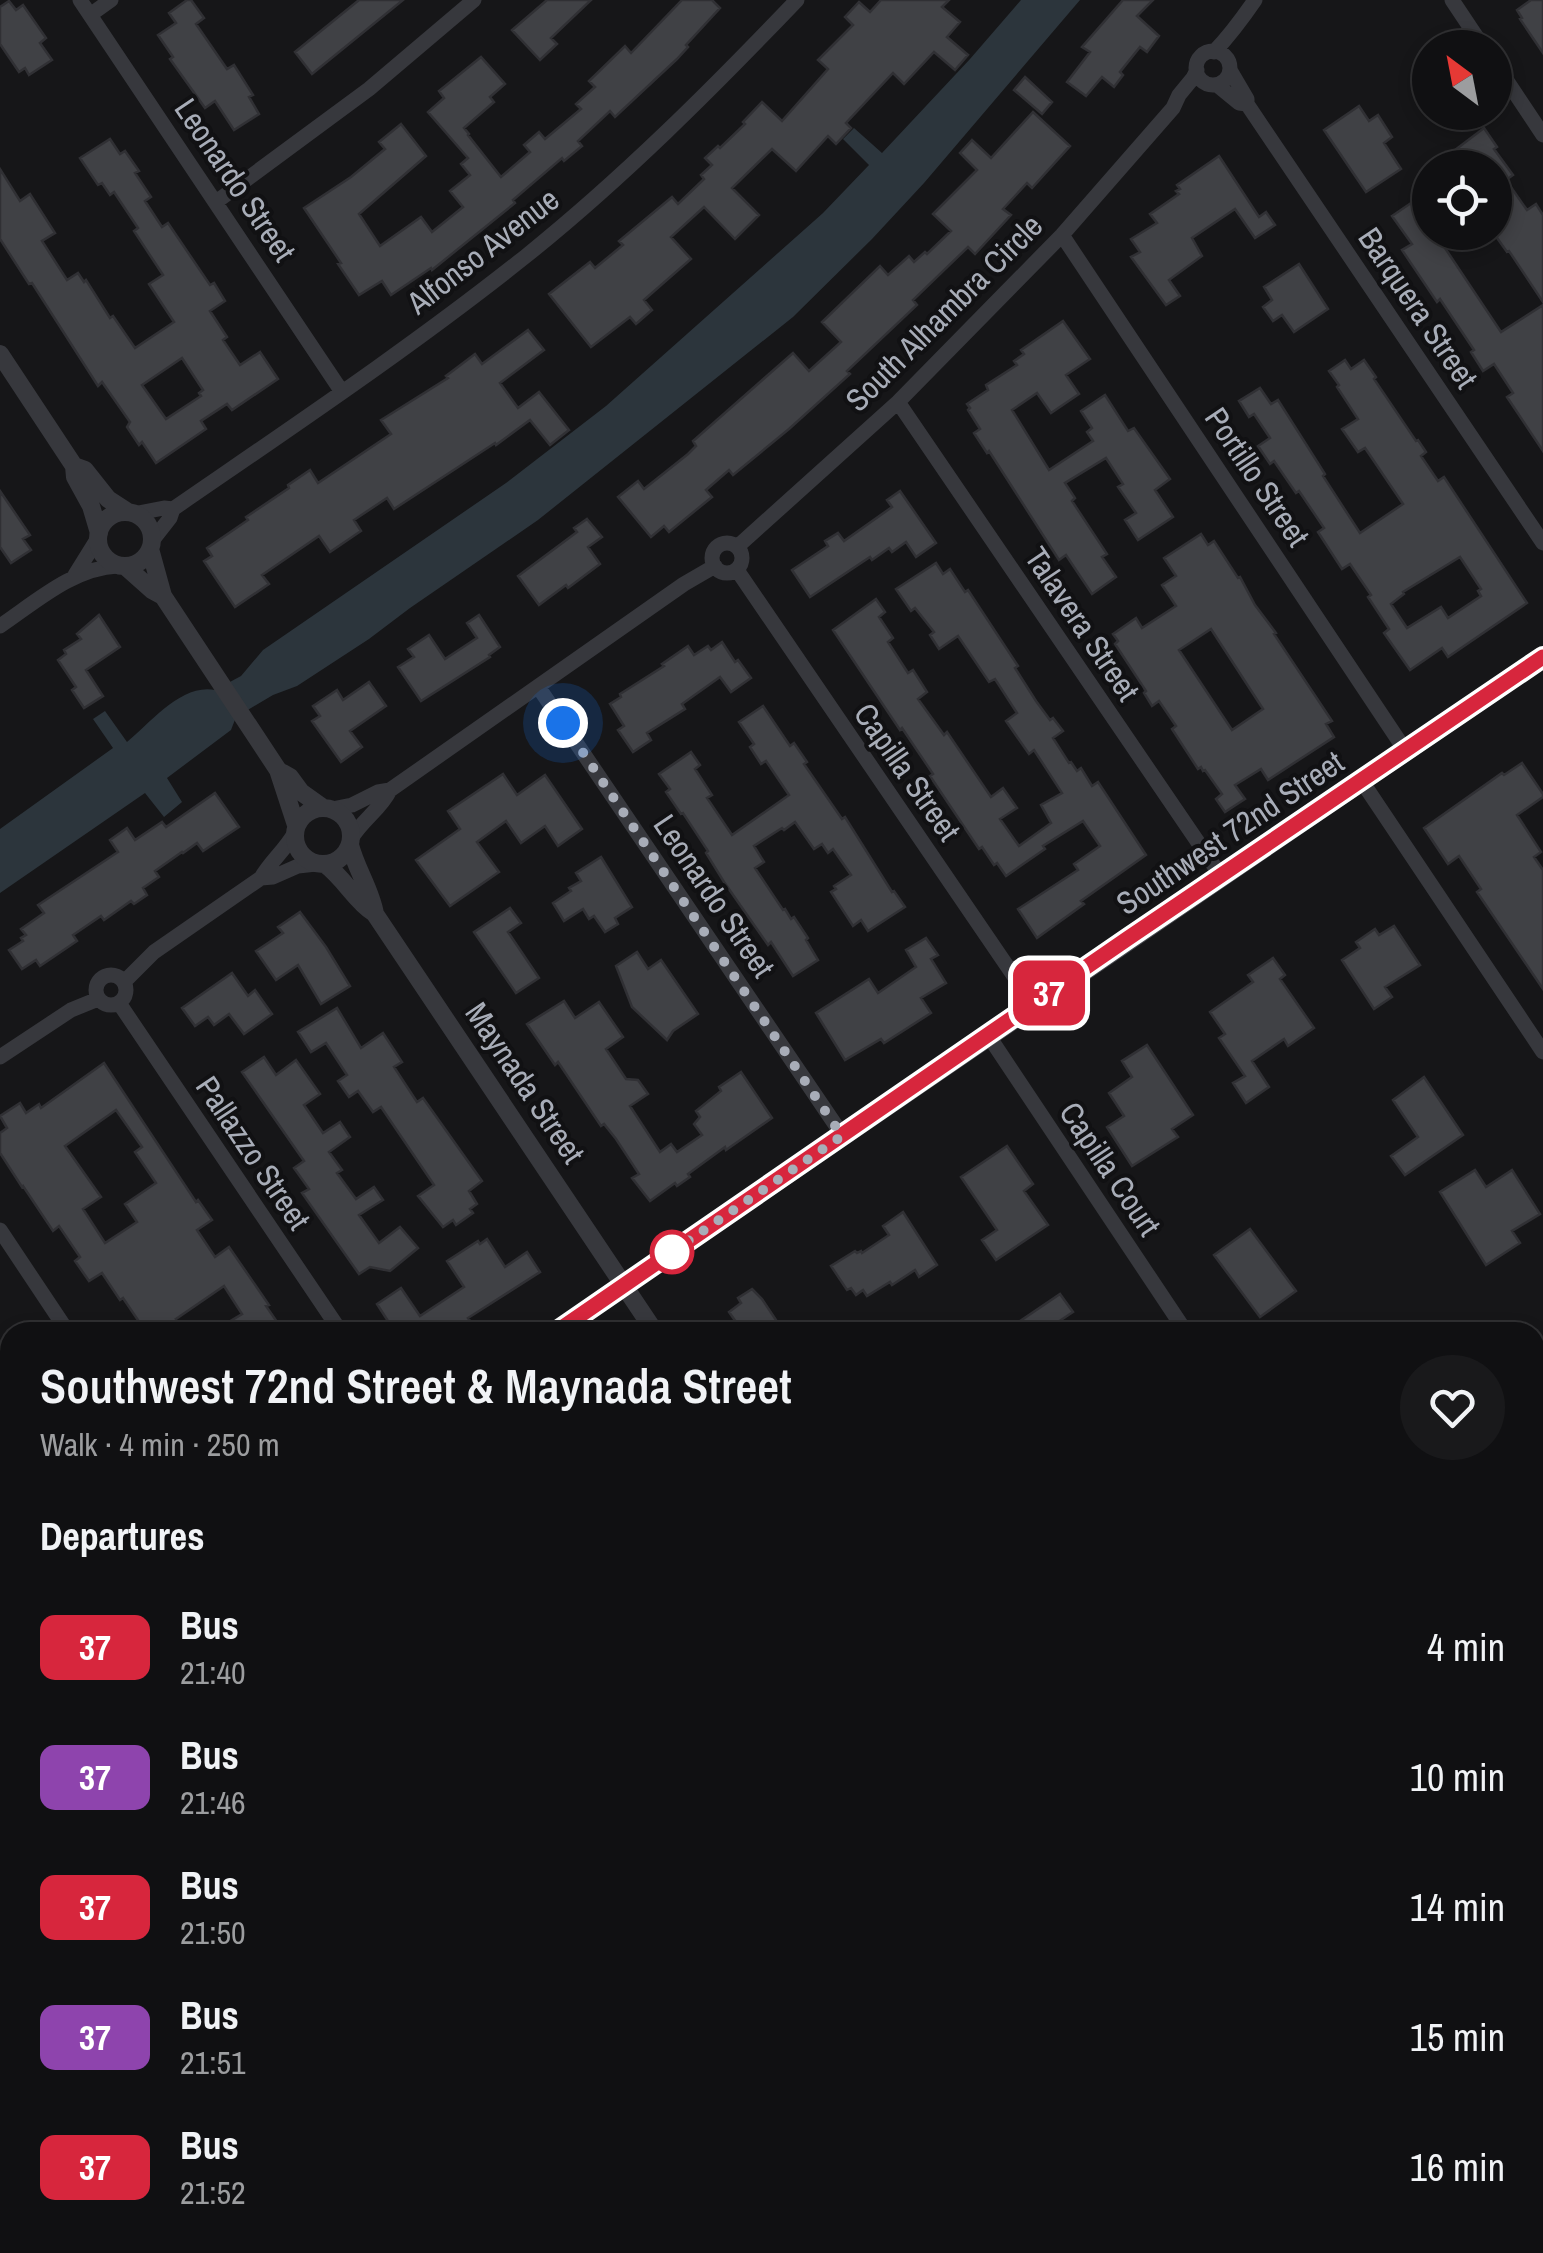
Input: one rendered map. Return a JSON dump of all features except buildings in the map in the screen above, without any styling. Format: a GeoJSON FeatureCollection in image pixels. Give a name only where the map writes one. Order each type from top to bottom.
{"type":"FeatureCollection","features":[{"type":"Feature","properties":{"kind":"main road","name":"Southwest 72nd Street"},"geometry":{"type":"LineString","coordinates":[[570,1322],[1543,657]]}},
{"type":"Feature","properties":{"kind":"street","name":"Leonardo Street"},"geometry":{"type":"LineString","coordinates":[[80,0],[342,392]]}},
{"type":"Feature","properties":{"kind":"street"},"geometry":{"type":"LineString","coordinates":[[90,15],[110,0]]}},
{"type":"Feature","properties":{"kind":"street"},"geometry":{"type":"LineString","coordinates":[[216,202],[338,113],[474,0]]}},
{"type":"Feature","properties":{"kind":"street","name":"Alfonso Avenue"},"geometry":{"type":"LineString","coordinates":[[131,513],[173,508],[342,392],[492,282],[587,205],[666,132],[797,0]]}},
{"type":"Feature","properties":{"kind":"street"},"geometry":{"type":"LineString","coordinates":[[1214,52],[1254,0]]}},
{"type":"Feature","properties":{"kind":"street"},"geometry":{"type":"LineString","coordinates":[[1452,0],[1472,30]]}},
{"type":"Feature","properties":{"kind":"street"},"geometry":{"type":"LineString","coordinates":[[1230,68],[1223,54],[1214,52],[1200,58],[1197,70],[1202,81],[1215,85],[1226,80],[1230,68],[1238,40],[1236,28]]}},
{"type":"Feature","properties":{"kind":"street","name":"Barquera Street"},"geometry":{"type":"LineString","coordinates":[[1230,68],[1247,104],[1543,544]]}},
{"type":"Feature","properties":{"kind":"street","name":"South Alhambra Circle"},"geometry":{"type":"LineString","coordinates":[[1176,104],[1197,70]]}},
{"type":"Feature","properties":{"kind":"street","name":"Barquera Street"},"geometry":{"type":"LineString","coordinates":[[1215,85],[1238,103],[1247,104]]}},
{"type":"Feature","properties":{"kind":"street","name":"South Alhambra Circle"},"geometry":{"type":"LineString","coordinates":[[737,547],[898,402],[1062,234],[1176,104],[1215,85]]}},
{"type":"Feature","properties":{"kind":"street"},"geometry":{"type":"LineString","coordinates":[[1512,89],[1543,135]]}},
{"type":"Feature","properties":{"kind":"street","name":"Portillo Street"},"geometry":{"type":"LineString","coordinates":[[1062,234],[1405,750]]}},
{"type":"Feature","properties":{"kind":"street"},"geometry":{"type":"LineString","coordinates":[[0,354],[74,466],[74,478],[91,506],[103,556],[163,596]]}},
{"type":"Feature","properties":{"kind":"street","name":"Talavera Street"},"geometry":{"type":"LineString","coordinates":[[898,402],[1221,876]]}},
{"type":"Feature","properties":{"kind":"street"},"geometry":{"type":"LineString","coordinates":[[74,466],[85,470],[108,498],[149,526],[163,596],[278,770],[298,850],[302,856],[321,864]]}},
{"type":"Feature","properties":{"kind":"street","name":"Alfonso Avenue"},"geometry":{"type":"LineString","coordinates":[[151,545],[173,508]]}},
{"type":"Feature","properties":{"kind":"street"},"geometry":{"type":"LineString","coordinates":[[75,575],[105,521],[111,516],[131,513]]}},
{"type":"Feature","properties":{"kind":"street"},"geometry":{"type":"LineString","coordinates":[[724,544],[737,547],[742,558],[736,570],[725,573],[715,566],[712,558],[716,549],[724,544]]}},
{"type":"Feature","properties":{"kind":"street"},"geometry":{"type":"LineString","coordinates":[[0,626],[75,575],[106,566],[136,564],[144,559],[151,545]]}},
{"type":"Feature","properties":{"kind":"street"},"geometry":{"type":"LineString","coordinates":[[262,878],[266,868],[286,848],[306,812],[352,805],[390,790],[715,566]]}},
{"type":"Feature","properties":{"kind":"street","name":"Capilla Street"},"geometry":{"type":"LineString","coordinates":[[736,570],[1033,1004]]}},
{"type":"Feature","properties":{"kind":"street","name":"Leonardo Street"},"geometry":{"type":"LineString","coordinates":[[539,688],[842,1136]]}},
{"type":"Feature","properties":{"kind":"street"},"geometry":{"type":"LineString","coordinates":[[278,770],[290,777],[301,792],[340,813],[351,830],[350,842]]}},
{"type":"Feature","properties":{"kind":"street"},"geometry":{"type":"LineString","coordinates":[[1361,780],[1543,1052]]}},
{"type":"Feature","properties":{"kind":"street"},"geometry":{"type":"LineString","coordinates":[[124,982],[154,952],[262,878],[340,858],[358,826],[384,803],[390,790]]}},
{"type":"Feature","properties":{"kind":"street","name":"Maynada Street"},"geometry":{"type":"LineString","coordinates":[[350,842],[376,914],[648,1322]]}},
{"type":"Feature","properties":{"kind":"street","name":"Maynada Street"},"geometry":{"type":"LineString","coordinates":[[321,864],[339,875],[363,906],[376,914]]}},
{"type":"Feature","properties":{"kind":"street"},"geometry":{"type":"LineString","coordinates":[[112,975],[124,982],[126,994],[120,1003],[110,1006],[98,999],[96,990],[102,978],[112,975]]}},
{"type":"Feature","properties":{"kind":"street"},"geometry":{"type":"LineString","coordinates":[[0,1057],[71,1010],[98,999]]}},
{"type":"Feature","properties":{"kind":"street","name":"Pallazzo Street"},"geometry":{"type":"LineString","coordinates":[[120,1003],[334,1322]]}},
{"type":"Feature","properties":{"kind":"street","name":"Capilla Court"},"geometry":{"type":"LineString","coordinates":[[988,1035],[1179,1322]]}},
{"type":"Feature","properties":{"kind":"street"},"geometry":{"type":"LineString","coordinates":[[0,1230],[61,1322]]}},
{"type":"Feature","properties":{"kind":"shaded area"},"geometry":{"type":"Polygon","coordinates":[[[1021,0],[1080,0],[924,183],[793,317],[538,520],[297,686],[236,717],[231,730],[167,778],[182,802],[164,817],[145,793],[0,893],[0,829],[113,748],[93,719],[105,711],[127,742],[179,698],[203,689],[215,690],[241,676],[263,650],[506,483],[606,406],[823,213],[869,165],[843,139],[854,128],[882,153],[1021,0]]]}},
{"type":"Feature","properties":{"kind":"bus line","name":"37"},"geometry":{"type":"LineString","coordinates":[[571,1322],[1543,657]]}},
{"type":"Feature","properties":{"kind":"route"},"geometry":{"type":"LineString","coordinates":[[563,723],[842,1136],[672,1252]]}}]}
